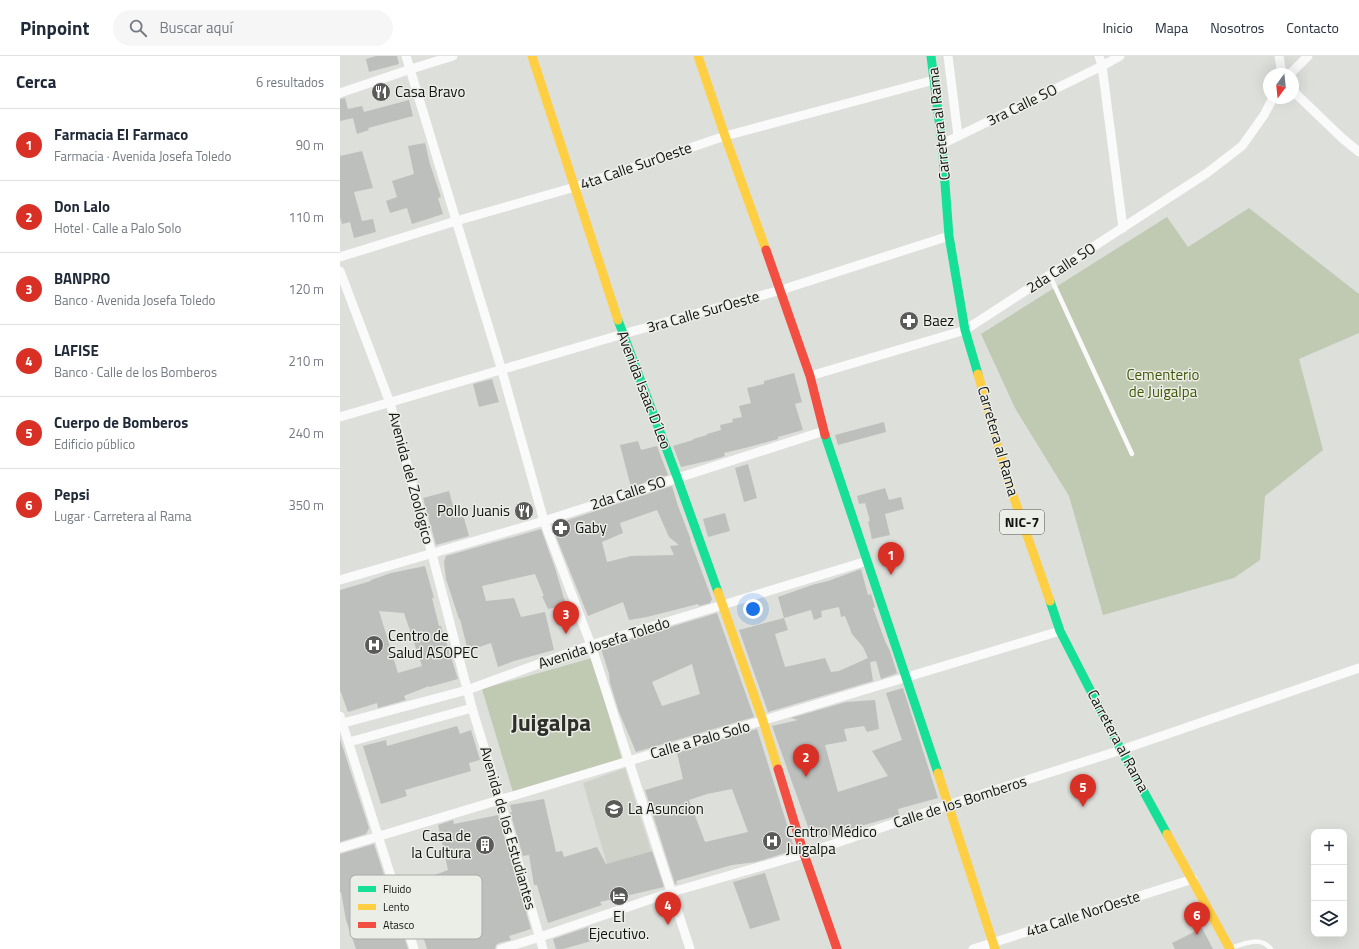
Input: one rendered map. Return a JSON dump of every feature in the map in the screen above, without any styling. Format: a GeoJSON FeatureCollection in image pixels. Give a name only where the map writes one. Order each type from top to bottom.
{"type":"FeatureCollection","features":[{"type":"Feature","properties":{"kind":"main road","name":"Avenida Isaac D´Leo"},"geometry":{"type":"LineString","coordinates":[[532,56],[623,334],[723,605],[763,721],[804,854],[837,949]]}},
{"type":"Feature","properties":{"kind":"main road"},"geometry":{"type":"LineString","coordinates":[[698,56],[810,376],[824,431],[907,677],[994,946]]}},
{"type":"Feature","properties":{"kind":"main road","name":"Carretera al Rama"},"geometry":{"type":"LineString","coordinates":[[931,56],[942,144],[950,236],[965,330],[989,410],[1007,478],[1060,630],[1121,750],[1230,949]]}},
{"type":"Feature","properties":{"kind":"street"},"geometry":{"type":"LineString","coordinates":[[406,56],[502,371],[544,521],[591,645],[690,949]]}},
{"type":"Feature","properties":{"kind":"street"},"geometry":{"type":"LineString","coordinates":[[340,93],[453,56]]}},
{"type":"Feature","properties":{"kind":"street"},"geometry":{"type":"LineString","coordinates":[[948,56],[958,136]]}},
{"type":"Feature","properties":{"kind":"street"},"geometry":{"type":"LineString","coordinates":[[1099,56],[1102,66],[1123,228]]}},
{"type":"Feature","properties":{"kind":"street","name":"3ra Calle SO"},"geometry":{"type":"LineString","coordinates":[[942,144],[1120,56]]}},
{"type":"Feature","properties":{"kind":"street"},"geometry":{"type":"LineString","coordinates":[[1279,56],[1281,68]]}},
{"type":"Feature","properties":{"kind":"street"},"geometry":{"type":"LineString","coordinates":[[1296,68],[1308,56]]}},
{"type":"Feature","properties":{"kind":"street","name":"4ta Calle SurOeste"},"geometry":{"type":"LineString","coordinates":[[340,257],[575,186],[725,136],[934,80]]}},
{"type":"Feature","properties":{"kind":"street"},"geometry":{"type":"LineString","coordinates":[[1299,97],[1342,138],[1359,152]]}},
{"type":"Feature","properties":{"kind":"street","name":"2da Calle SO"},"geometry":{"type":"LineString","coordinates":[[810,376],[965,330],[1207,173],[1242,146],[1264,115],[1270,104]]}},
{"type":"Feature","properties":{"kind":"street","name":"3ra Calle SurOeste"},"geometry":{"type":"LineString","coordinates":[[340,417],[502,371],[623,334],[781,290],[950,236]]}},
{"type":"Feature","properties":{"kind":"street","name":"Avenida del Zoológico"},"geometry":{"type":"LineString","coordinates":[[340,272],[390,403],[432,554],[472,708]]}},
{"type":"Feature","properties":{"kind":"street","name":"2da Calle SO"},"geometry":{"type":"LineString","coordinates":[[340,580],[544,521],[824,431]]}},
{"type":"Feature","properties":{"kind":"street","name":"Avenida Josefa Toledo"},"geometry":{"type":"LineString","coordinates":[[341,721],[467,690],[591,645],[867,561]]}},
{"type":"Feature","properties":{"kind":"street","name":"Calle a Palo Solo"},"geometry":{"type":"LineString","coordinates":[[340,848],[1060,630]]}},
{"type":"Feature","properties":{"kind":"street","name":"Calle de los Bomberos"},"geometry":{"type":"LineString","coordinates":[[501,949],[672,892],[804,854],[948,805],[1121,750],[1359,668]]}},
{"type":"Feature","properties":{"kind":"street"},"geometry":{"type":"LineString","coordinates":[[349,742],[472,708]]}},
{"type":"Feature","properties":{"kind":"street","name":"Avenida de los Estudiantes"},"geometry":{"type":"LineString","coordinates":[[472,708],[543,949]]}},
{"type":"Feature","properties":{"kind":"street"},"geometry":{"type":"LineString","coordinates":[[341,721],[391,875]]}},
{"type":"Feature","properties":{"kind":"street","name":"4ta Calle NorOeste"},"geometry":{"type":"LineString","coordinates":[[973,949],[994,946],[1193,879]]}},
{"type":"Feature","properties":{"kind":"street"},"geometry":{"type":"LineString","coordinates":[[411,939],[414,949]]}},
{"type":"Feature","properties":{"kind":"lane"},"geometry":{"type":"LineString","coordinates":[[1050,276],[1132,454]]}},
{"type":"Feature","properties":{"kind":"lane"},"geometry":{"type":"LineString","coordinates":[[1230,949],[1247,942],[1267,944],[1271,949]]}},
{"type":"Feature","properties":{"kind":"shaded area","name":"La Asuncion"},"geometry":{"type":"Polygon","coordinates":[[[625,768],[651,851],[607,864],[583,783],[625,768]]]}},
{"type":"Feature","properties":{"kind":"green space","name":"Cementerio de Juigalpa"},"geometry":{"type":"Polygon","coordinates":[[[1249,208],[1359,294],[1359,333],[1299,359],[1323,450],[1265,496],[1260,560],[1234,578],[1103,615],[1069,496],[1015,408],[981,334],[1167,217],[1188,247],[1249,208]]]}},
{"type":"Feature","properties":{"kind":"green space"},"geometry":{"type":"Polygon","coordinates":[[[592,658],[622,760],[513,792],[482,689],[592,658]]]}},
{"type":"Feature","properties":{"kind":"building"},"geometry":{"type":"Polygon","coordinates":[[[376,56],[397,56],[399,64],[369,72],[366,59],[376,56]]]}},
{"type":"Feature","properties":{"kind":"building"},"geometry":{"type":"Polygon","coordinates":[[[345,98],[348,109],[362,106],[364,112],[409,100],[413,116],[368,128],[369,130],[357,134],[353,118],[340,121],[340,99],[345,98]]]}},
{"type":"Feature","properties":{"kind":"building"},"geometry":{"type":"Polygon","coordinates":[[[425,143],[441,197],[438,198],[443,214],[412,224],[407,208],[390,213],[386,201],[397,197],[392,181],[414,174],[408,146],[425,143]]]}},
{"type":"Feature","properties":{"kind":"building"},"geometry":{"type":"Polygon","coordinates":[[[362,151],[373,188],[354,192],[362,221],[373,219],[376,232],[354,238],[350,222],[342,224],[340,217],[340,156],[362,151]]]}},
{"type":"Feature","properties":{"kind":"building"},"geometry":{"type":"Polygon","coordinates":[[[794,373],[802,402],[795,404],[803,430],[778,437],[778,439],[724,453],[725,456],[712,460],[681,467],[673,446],[721,430],[720,425],[733,422],[732,419],[742,417],[739,406],[751,403],[747,388],[764,384],[764,381],[794,373]]]}},
{"type":"Feature","properties":{"kind":"building"},"geometry":{"type":"Polygon","coordinates":[[[492,379],[499,402],[479,407],[473,384],[492,379]]]}},
{"type":"Feature","properties":{"kind":"building"},"geometry":{"type":"Polygon","coordinates":[[[884,422],[886,432],[838,445],[835,435],[884,422]]]}},
{"type":"Feature","properties":{"kind":"building"},"geometry":{"type":"Polygon","coordinates":[[[638,441],[641,450],[657,446],[668,475],[631,487],[620,445],[638,441]]]}},
{"type":"Feature","properties":{"kind":"building"},"geometry":{"type":"Polygon","coordinates":[[[748,464],[757,498],[744,502],[735,468],[748,464]]]}},
{"type":"Feature","properties":{"kind":"building"},"geometry":{"type":"Polygon","coordinates":[[[672,486],[712,599],[710,603],[699,606],[698,604],[629,620],[623,602],[588,616],[555,534],[559,523],[672,486]],[[657,510],[620,523],[623,533],[602,542],[607,562],[631,556],[674,555],[670,546],[679,545],[669,537],[657,510]]]}},
{"type":"Feature","properties":{"kind":"building"},"geometry":{"type":"Polygon","coordinates":[[[885,488],[889,500],[901,497],[904,509],[885,514],[890,535],[872,539],[868,521],[870,521],[865,503],[859,504],[857,496],[885,488]]]}},
{"type":"Feature","properties":{"kind":"building"},"geometry":{"type":"Polygon","coordinates":[[[449,491],[455,513],[462,511],[469,536],[436,545],[423,498],[449,491]]]}},
{"type":"Feature","properties":{"kind":"building"},"geometry":{"type":"Polygon","coordinates":[[[725,513],[730,531],[708,537],[703,519],[725,513]]]}},
{"type":"Feature","properties":{"kind":"building"},"geometry":{"type":"Polygon","coordinates":[[[541,529],[566,605],[548,609],[535,574],[482,586],[486,601],[514,598],[521,617],[545,612],[554,650],[498,667],[491,643],[468,651],[460,619],[446,579],[444,562],[446,556],[541,529]]]}},
{"type":"Feature","properties":{"kind":"building"},"geometry":{"type":"Polygon","coordinates":[[[425,566],[434,598],[432,598],[439,626],[441,626],[458,679],[429,686],[404,696],[406,700],[378,708],[377,703],[348,712],[340,690],[340,590],[371,581],[391,573],[425,566]],[[379,611],[398,673],[422,666],[404,613],[379,611]]]}},
{"type":"Feature","properties":{"kind":"building"},"geometry":{"type":"Polygon","coordinates":[[[861,569],[868,595],[871,594],[875,607],[873,608],[897,673],[881,679],[876,661],[870,662],[873,681],[768,712],[739,630],[784,618],[778,597],[861,569]],[[839,607],[821,611],[822,617],[814,620],[811,610],[784,618],[788,630],[775,634],[785,667],[825,658],[831,672],[839,671],[868,658],[863,647],[852,634],[845,616],[841,617],[839,607]]]}},
{"type":"Feature","properties":{"kind":"building"},"geometry":{"type":"Polygon","coordinates":[[[717,613],[754,717],[636,752],[619,712],[601,648],[717,613]],[[692,664],[652,682],[662,706],[700,694],[692,664]]]}},
{"type":"Feature","properties":{"kind":"building"},"geometry":{"type":"Polygon","coordinates":[[[903,688],[938,798],[898,809],[899,815],[816,839],[812,838],[772,726],[798,720],[791,718],[846,702],[875,700],[879,729],[867,732],[864,726],[844,729],[847,741],[825,745],[838,792],[888,776],[872,751],[902,740],[886,693],[903,688]]]}},
{"type":"Feature","properties":{"kind":"building"},"geometry":{"type":"Polygon","coordinates":[[[457,726],[460,734],[471,730],[480,760],[469,763],[471,771],[405,790],[407,796],[381,804],[363,746],[386,740],[387,746],[457,726]]]}},
{"type":"Feature","properties":{"kind":"building"},"geometry":{"type":"Polygon","coordinates":[[[757,729],[795,850],[756,862],[732,865],[676,881],[677,884],[675,884],[645,790],[683,779],[677,753],[757,729]],[[732,789],[707,794],[689,800],[705,842],[748,832],[732,789]]]}},
{"type":"Feature","properties":{"kind":"building"},"geometry":{"type":"Polygon","coordinates":[[[340,739],[369,828],[366,834],[340,842],[340,739]]]}},
{"type":"Feature","properties":{"kind":"building"},"geometry":{"type":"Polygon","coordinates":[[[544,799],[556,852],[562,851],[564,857],[597,847],[606,864],[652,851],[664,887],[600,902],[602,905],[548,923],[537,885],[534,885],[529,855],[523,856],[510,812],[512,812],[510,805],[544,799]]]}},
{"type":"Feature","properties":{"kind":"building"},"geometry":{"type":"Polygon","coordinates":[[[498,815],[531,929],[509,936],[511,940],[499,943],[496,945],[495,949],[427,949],[424,939],[482,939],[482,875],[435,875],[448,870],[438,825],[453,820],[454,824],[498,815]]]}},
{"type":"Feature","properties":{"kind":"building"},"geometry":{"type":"Polygon","coordinates":[[[374,844],[384,875],[350,875],[350,932],[340,892],[340,854],[374,844]]]}},
{"type":"Feature","properties":{"kind":"building"},"geometry":{"type":"Polygon","coordinates":[[[765,873],[780,920],[750,929],[733,882],[765,873]]]}},
{"type":"Feature","properties":{"kind":"building"},"geometry":{"type":"Polygon","coordinates":[[[591,926],[595,940],[563,949],[556,949],[553,939],[591,926]]]}},
{"type":"Feature","properties":{"kind":"building"},"geometry":{"type":"Polygon","coordinates":[[[1202,928],[1213,949],[1175,949],[1172,943],[1202,928]]]}},
{"type":"Feature","properties":{"kind":"building"},"geometry":{"type":"Polygon","coordinates":[[[353,939],[405,939],[408,949],[356,949],[353,939]]]}},
{"type":"Feature","properties":{"kind":"traffic: fast"},"geometry":{"type":"LineString","coordinates":[[931,56],[942,144],[949,236],[965,330],[978,374]]}},
{"type":"Feature","properties":{"kind":"traffic: fast"},"geometry":{"type":"LineString","coordinates":[[618,320],[677,477],[718,592]]}},
{"type":"Feature","properties":{"kind":"traffic: fast"},"geometry":{"type":"LineString","coordinates":[[825,435],[938,773]]}},
{"type":"Feature","properties":{"kind":"traffic: fast"},"geometry":{"type":"LineString","coordinates":[[1050,601],[1060,631],[1121,750],[1167,834]]}},
{"type":"Feature","properties":{"kind":"traffic: slow"},"geometry":{"type":"LineString","coordinates":[[532,56],[618,320]]}},
{"type":"Feature","properties":{"kind":"traffic: slow"},"geometry":{"type":"LineString","coordinates":[[698,56],[766,250]]}},
{"type":"Feature","properties":{"kind":"traffic: slow"},"geometry":{"type":"LineString","coordinates":[[978,374],[1007,478],[1050,601]]}},
{"type":"Feature","properties":{"kind":"traffic: slow"},"geometry":{"type":"LineString","coordinates":[[718,592],[763,721],[778,769]]}},
{"type":"Feature","properties":{"kind":"traffic: slow"},"geometry":{"type":"LineString","coordinates":[[938,773],[995,949]]}},
{"type":"Feature","properties":{"kind":"traffic: slow"},"geometry":{"type":"LineString","coordinates":[[1167,834],[1230,949]]}},
{"type":"Feature","properties":{"kind":"traffic: jam"},"geometry":{"type":"LineString","coordinates":[[766,250],[810,376],[825,435]]}},
{"type":"Feature","properties":{"kind":"traffic: jam"},"geometry":{"type":"LineString","coordinates":[[778,769],[804,854],[837,949]]}},
{"type":"Feature","properties":{"kind":"place","name":"Casa Bravo"},"geometry":{"type":"Point","coordinates":[381,92]}},
{"type":"Feature","properties":{"kind":"place","name":"Baez"},"geometry":{"type":"Point","coordinates":[909,321]}},
{"type":"Feature","properties":{"kind":"place","name":"Pollo Juanis"},"geometry":{"type":"Point","coordinates":[524,511]}},
{"type":"Feature","properties":{"kind":"place","name":"Gaby"},"geometry":{"type":"Point","coordinates":[561,528]}},
{"type":"Feature","properties":{"kind":"place","name":"Farmacia El Farmaco"},"geometry":{"type":"Point","coordinates":[891,575]}},
{"type":"Feature","properties":{"kind":"place","name":"BANPRO"},"geometry":{"type":"Point","coordinates":[566,634]}},
{"type":"Feature","properties":{"kind":"place","name":"Centro de Salud ASOPEC"},"geometry":{"type":"Point","coordinates":[374,645]}},
{"type":"Feature","properties":{"kind":"place","name":"Don Lalo"},"geometry":{"type":"Point","coordinates":[806,777]}},
{"type":"Feature","properties":{"kind":"place","name":"Cuerpo de Bomberos"},"geometry":{"type":"Point","coordinates":[1083,807]}},
{"type":"Feature","properties":{"kind":"place","name":"La Asuncion"},"geometry":{"type":"Point","coordinates":[614,809]}},
{"type":"Feature","properties":{"kind":"place","name":"Centro Médico Juigalpa"},"geometry":{"type":"Point","coordinates":[772,841]}},
{"type":"Feature","properties":{"kind":"place","name":"Casa de la Cultura"},"geometry":{"type":"Point","coordinates":[485,845]}},
{"type":"Feature","properties":{"kind":"place","name":"El Ejecutivo."},"geometry":{"type":"Point","coordinates":[619,896]}},
{"type":"Feature","properties":{"kind":"place","name":"LAFISE"},"geometry":{"type":"Point","coordinates":[668,925]}},
{"type":"Feature","properties":{"kind":"place","name":"Pepsi"},"geometry":{"type":"Point","coordinates":[1197,935]}},
{"type":"Feature","properties":{"kind":"district","name":"Juigalpa"},"geometry":{"type":"Point","coordinates":[551,723]}}]}
